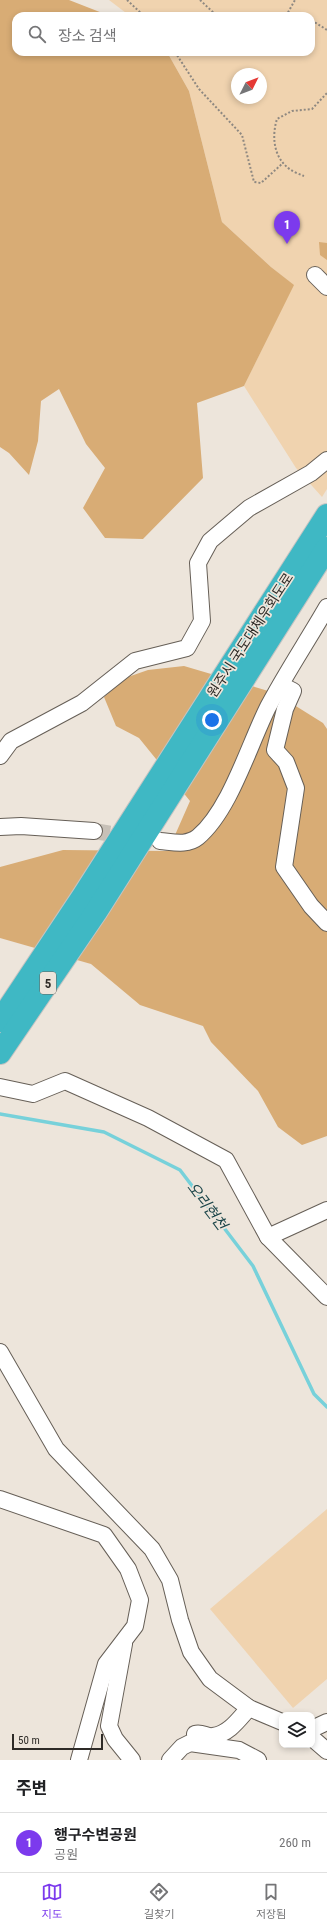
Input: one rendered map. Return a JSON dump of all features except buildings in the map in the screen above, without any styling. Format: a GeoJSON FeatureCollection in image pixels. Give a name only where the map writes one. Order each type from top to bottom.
{"type":"FeatureCollection","features":[{"type":"Feature","properties":{"kind":"highway","name":"원주시 국도대체우회도로"},"geometry":{"type":"LineString","coordinates":[[90,904],[327,514]]}},
{"type":"Feature","properties":{"kind":"highway","name":"원주시 국도대체우회도로"},"geometry":{"type":"LineString","coordinates":[[90,904],[327,548]]}},
{"type":"Feature","properties":{"kind":"highway","name":"5"},"geometry":{"type":"LineString","coordinates":[[0,1021],[90,904]]}},
{"type":"Feature","properties":{"kind":"highway","name":"5"},"geometry":{"type":"LineString","coordinates":[[0,1053],[90,904]]}},
{"type":"Feature","properties":{"kind":"street"},"geometry":{"type":"LineString","coordinates":[[314,275],[327,287]]}},
{"type":"Feature","properties":{"kind":"street"},"geometry":{"type":"LineString","coordinates":[[0,756],[11,742],[82,703],[135,661],[187,648],[202,621],[198,563],[210,541],[249,508],[311,473],[327,460]]}},
{"type":"Feature","properties":{"kind":"street"},"geometry":{"type":"LineString","coordinates":[[160,841],[185,843],[196,838],[213,822],[239,773],[268,706],[327,607]]}},
{"type":"Feature","properties":{"kind":"street"},"geometry":{"type":"LineString","coordinates":[[281,685],[293,691],[285,709],[275,750],[286,762],[296,788],[284,867],[311,906],[327,923]]}},
{"type":"Feature","properties":{"kind":"street"},"geometry":{"type":"LineString","coordinates":[[0,827],[21,826],[94,832]]}},
{"type":"Feature","properties":{"kind":"street"},"geometry":{"type":"LineString","coordinates":[[0,1088],[33,1094],[65,1081],[148,1118],[226,1160],[268,1237],[327,1297]]}},
{"type":"Feature","properties":{"kind":"street"},"geometry":{"type":"LineString","coordinates":[[268,1237],[327,1210]]}},
{"type":"Feature","properties":{"kind":"street"},"geometry":{"type":"LineString","coordinates":[[0,1352],[56,1449],[152,1549],[170,1580],[180,1620],[191,1652],[210,1678],[249,1708],[279,1721]]}},
{"type":"Feature","properties":{"kind":"street"},"geometry":{"type":"LineString","coordinates":[[0,1499],[104,1534],[128,1570],[140,1600],[135,1626],[106,1664],[79,1760]]}},
{"type":"Feature","properties":{"kind":"street"},"geometry":{"type":"LineString","coordinates":[[104,1534],[122,1517]]}},
{"type":"Feature","properties":{"kind":"street"},"geometry":{"type":"LineString","coordinates":[[124,1640],[109,1726],[115,1739],[132,1760]]}},
{"type":"Feature","properties":{"kind":"street"},"geometry":{"type":"LineString","coordinates":[[188,1737],[199,1733],[212,1736],[226,1733],[249,1708]]}},
{"type":"Feature","properties":{"kind":"street"},"geometry":{"type":"LineString","coordinates":[[315,1728],[327,1722]]}},
{"type":"Feature","properties":{"kind":"street"},"geometry":{"type":"LineString","coordinates":[[315,1741],[327,1751]]}},
{"type":"Feature","properties":{"kind":"street"},"geometry":{"type":"LineString","coordinates":[[170,1760],[182,1747],[190,1743],[239,1750],[258,1760]]}},
{"type":"Feature","properties":{"kind":"path"},"geometry":{"type":"LineString","coordinates":[[127,0],[140,12]]}},
{"type":"Feature","properties":{"kind":"path"},"geometry":{"type":"LineString","coordinates":[[200,0],[213,12]]}},
{"type":"Feature","properties":{"kind":"path"},"geometry":{"type":"LineString","coordinates":[[288,12],[295,0]]}},
{"type":"Feature","properties":{"kind":"path"},"geometry":{"type":"LineString","coordinates":[[315,23],[327,30]]}},
{"type":"Feature","properties":{"kind":"path"},"geometry":{"type":"LineString","coordinates":[[178,56],[200,89],[242,135],[254,182],[261,183],[284,163]]}},
{"type":"Feature","properties":{"kind":"path"},"geometry":{"type":"LineString","coordinates":[[304,176],[287,167],[277,154],[273,132],[277,119],[292,111],[312,109],[327,94]]}},
{"type":"Feature","properties":{"kind":"shaded area"},"geometry":{"type":"Polygon","coordinates":[[[0,0],[69,0],[100,12],[12,12],[12,56],[169,56],[189,91],[222,222],[271,267],[294,285],[244,386],[197,403],[203,478],[143,539],[105,538],[83,508],[105,468],[86,444],[59,389],[41,401],[38,441],[29,475],[9,453],[0,447],[0,0]]]}},
{"type":"Feature","properties":{"kind":"shaded area"},"geometry":{"type":"Polygon","coordinates":[[[109,0],[327,0],[327,489],[322,497],[296,468],[244,386],[293,285],[222,222],[189,91],[169,56],[315,56],[315,12],[125,12],[109,0]]]}},
{"type":"Feature","properties":{"kind":"shaded area"},"geometry":{"type":"Polygon","coordinates":[[[319,242],[327,243],[327,260],[320,255],[319,242]]]}},
{"type":"Feature","properties":{"kind":"shaded area"},"geometry":{"type":"Polygon","coordinates":[[[184,666],[275,693],[323,723],[327,729],[327,1136],[302,1145],[278,1127],[258,1091],[211,1042],[203,1026],[140,1005],[91,964],[0,938],[0,867],[63,850],[168,851],[190,801],[139,738],[116,726],[104,697],[125,678],[148,670],[184,666]]]}},
{"type":"Feature","properties":{"kind":"shaded area"},"geometry":{"type":"Polygon","coordinates":[[[327,1509],[327,1679],[293,1708],[210,1609],[327,1509]]]}},
{"type":"Feature","properties":{"kind":"waterway","name":"오리현천"},"geometry":{"type":"LineString","coordinates":[[0,1114],[104,1132],[180,1170],[253,1266],[314,1394],[327,1407]]}},
{"type":"Feature","properties":{"kind":"tunnel"},"geometry":{"type":"LineString","coordinates":[[94,831],[130,837]]}},
{"type":"Feature","properties":{"kind":"place","name":"행구수변공원"},"geometry":{"type":"Point","coordinates":[287,244]}}]}
